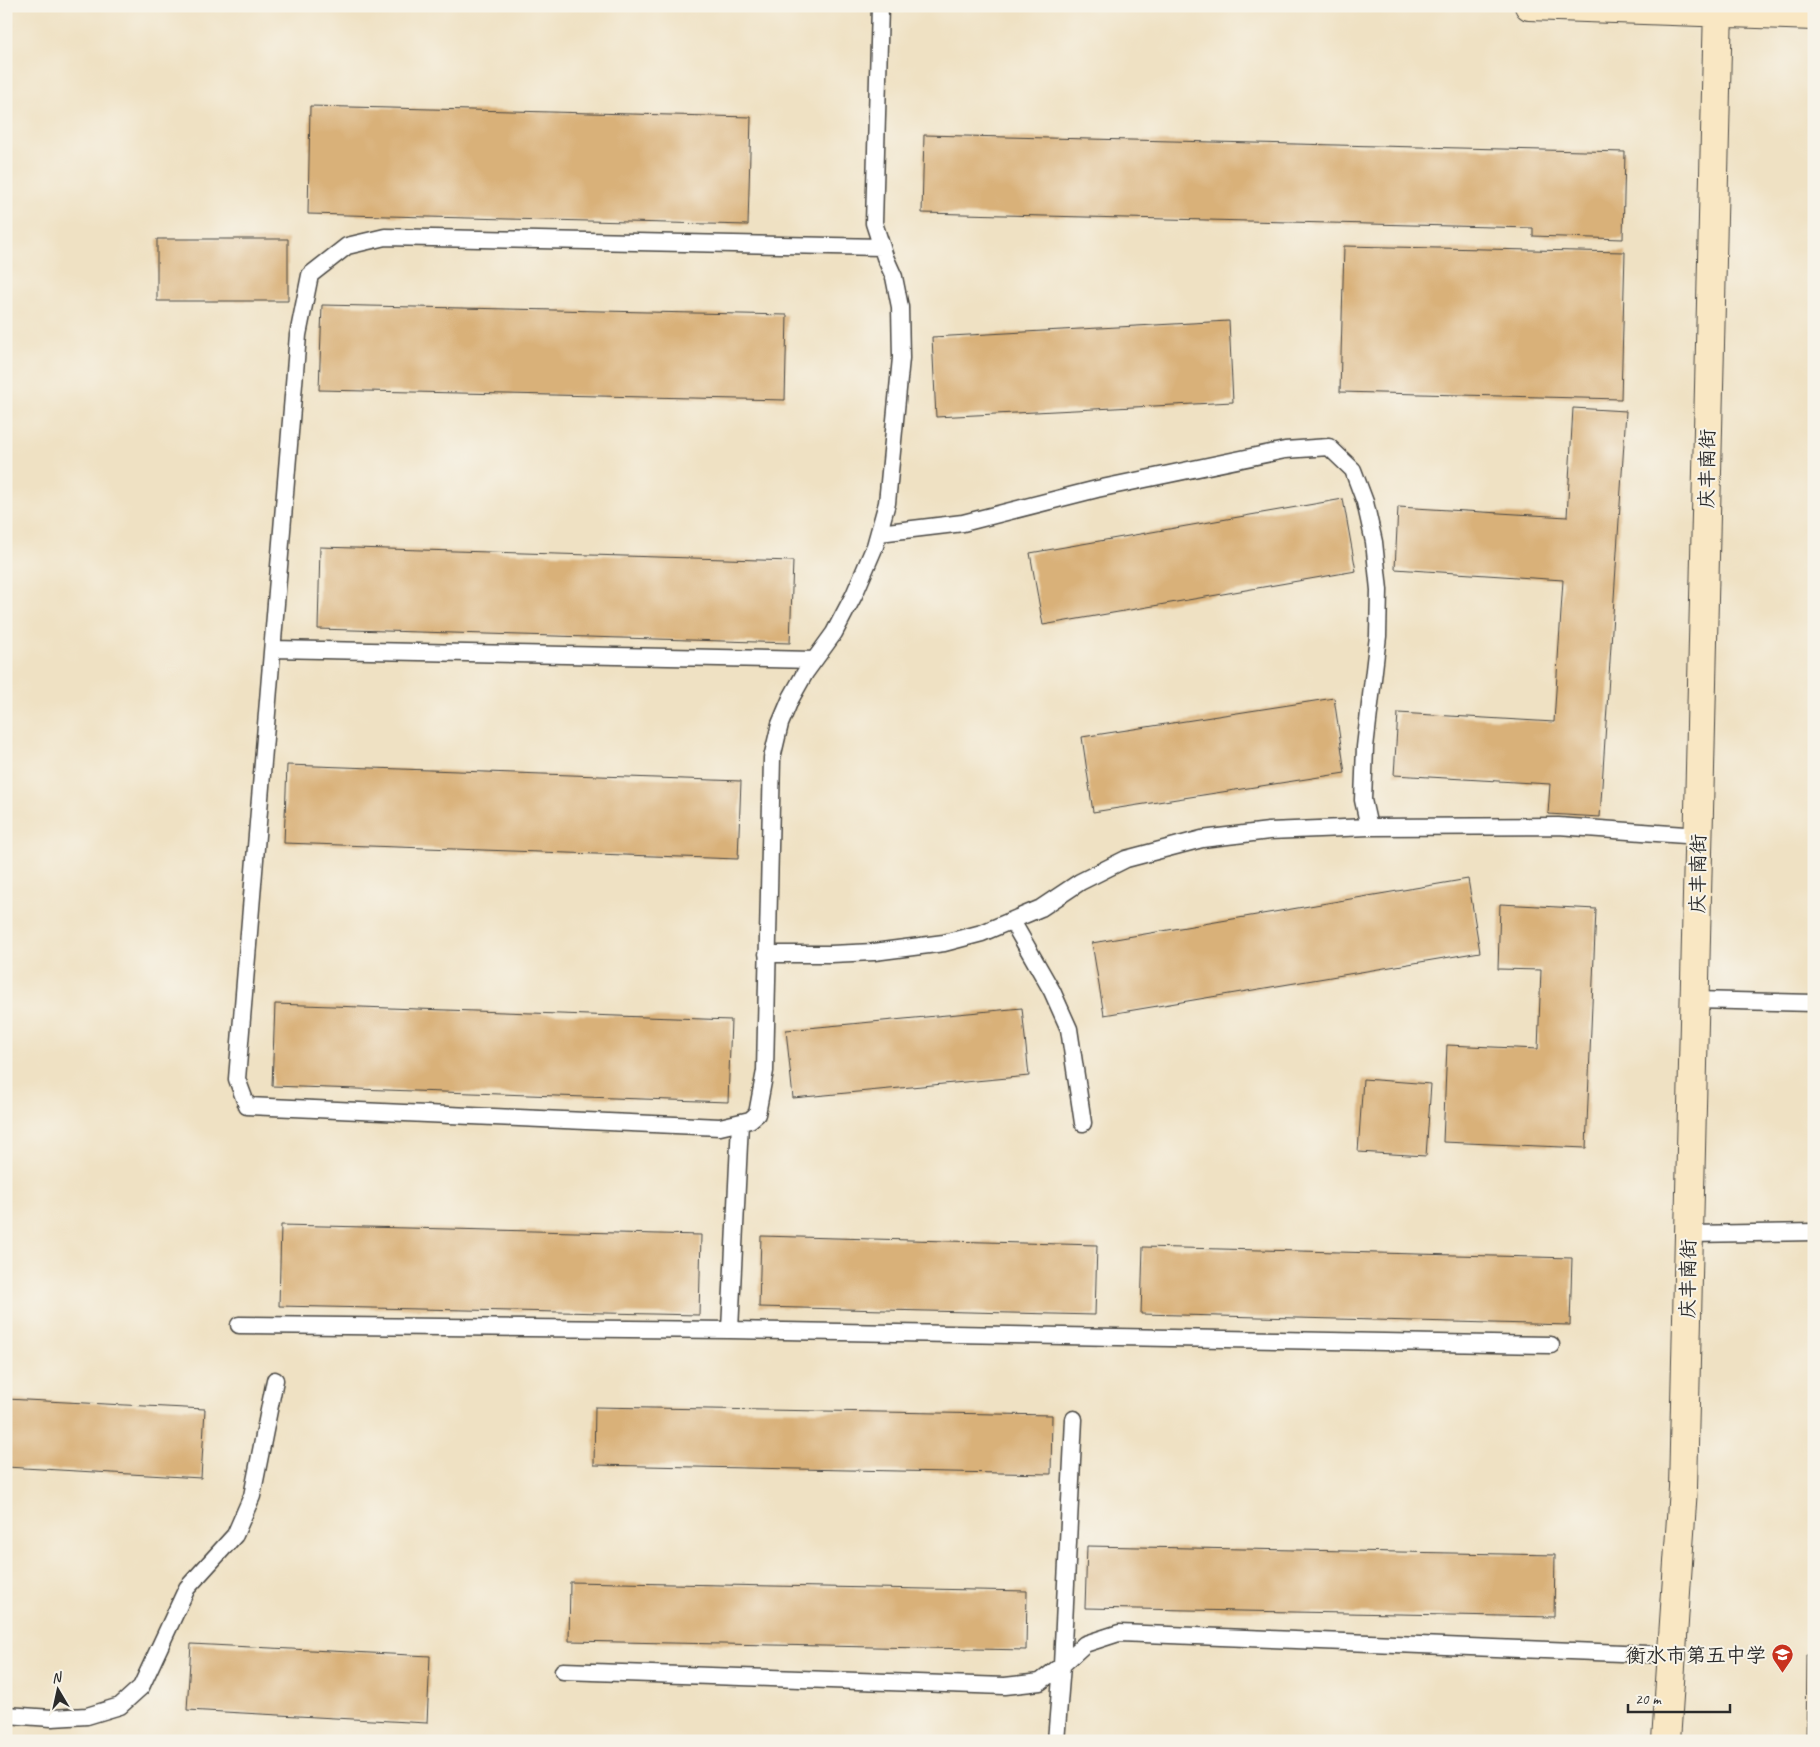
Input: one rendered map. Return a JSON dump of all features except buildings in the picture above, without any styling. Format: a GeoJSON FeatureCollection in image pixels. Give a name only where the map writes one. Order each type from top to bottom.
{"type":"FeatureCollection","features":[{"type":"Feature","properties":{"kind":"street"},"geometry":{"type":"LineString","coordinates":[[1529,6],[1718,9],[1814,16]]}},
{"type":"Feature","properties":{"kind":"street","name":"庆丰南街"},"geometry":{"type":"LineString","coordinates":[[1666,1741],[1683,1488],[1718,9]]}},
{"type":"Feature","properties":{"kind":"lane"},"geometry":{"type":"LineString","coordinates":[[880,6],[874,223],[894,277],[900,307],[901,358],[887,503],[875,546],[854,595],[834,633],[805,673],[791,698],[780,724],[772,758],[764,1071],[758,1114],[750,1120],[720,1127],[247,1106],[237,1079],[298,335],[310,275],[347,246],[385,237],[882,247]]}},
{"type":"Feature","properties":{"kind":"lane"},"geometry":{"type":"LineString","coordinates":[[879,532],[963,523],[1097,489],[1285,450],[1329,447],[1352,470],[1365,502],[1374,542],[1379,590],[1378,636],[1365,746],[1363,800],[1369,827]]}},
{"type":"Feature","properties":{"kind":"lane"},"geometry":{"type":"LineString","coordinates":[[273,649],[814,660]]}},
{"type":"Feature","properties":{"kind":"lane"},"geometry":{"type":"LineString","coordinates":[[767,954],[831,954],[910,949],[944,944],[982,933],[1041,908],[1080,882],[1126,859],[1202,839],[1269,831],[1369,827],[1558,826],[1699,836]]}},
{"type":"Feature","properties":{"kind":"lane"},"geometry":{"type":"LineString","coordinates":[[1012,920],[1052,991],[1069,1029],[1083,1123]]}},
{"type":"Feature","properties":{"kind":"lane"},"geometry":{"type":"LineString","coordinates":[[1695,1000],[1814,1003]]}},
{"type":"Feature","properties":{"kind":"lane"},"geometry":{"type":"LineString","coordinates":[[730,1330],[740,1123]]}},
{"type":"Feature","properties":{"kind":"lane"},"geometry":{"type":"LineString","coordinates":[[1689,1234],[1814,1232]]}},
{"type":"Feature","properties":{"kind":"lane"},"geometry":{"type":"LineString","coordinates":[[239,1325],[730,1330],[1550,1346]]}},
{"type":"Feature","properties":{"kind":"lane"},"geometry":{"type":"LineString","coordinates":[[6,1715],[52,1718],[87,1716],[120,1706],[141,1687],[187,1588],[235,1535],[242,1519],[252,1496],[275,1380]]}},
{"type":"Feature","properties":{"kind":"lane"},"geometry":{"type":"LineString","coordinates":[[1056,1741],[1062,1665],[1074,1419]]}},
{"type":"Feature","properties":{"kind":"lane"},"geometry":{"type":"LineString","coordinates":[[563,1671],[1005,1686],[1040,1682],[1062,1665],[1084,1644],[1119,1633],[1672,1655]]}},
{"type":"Feature","properties":{"kind":"place","name":"衡水市第五中学"},"geometry":{"type":"Point","coordinates":[1782,1674]}}]}
